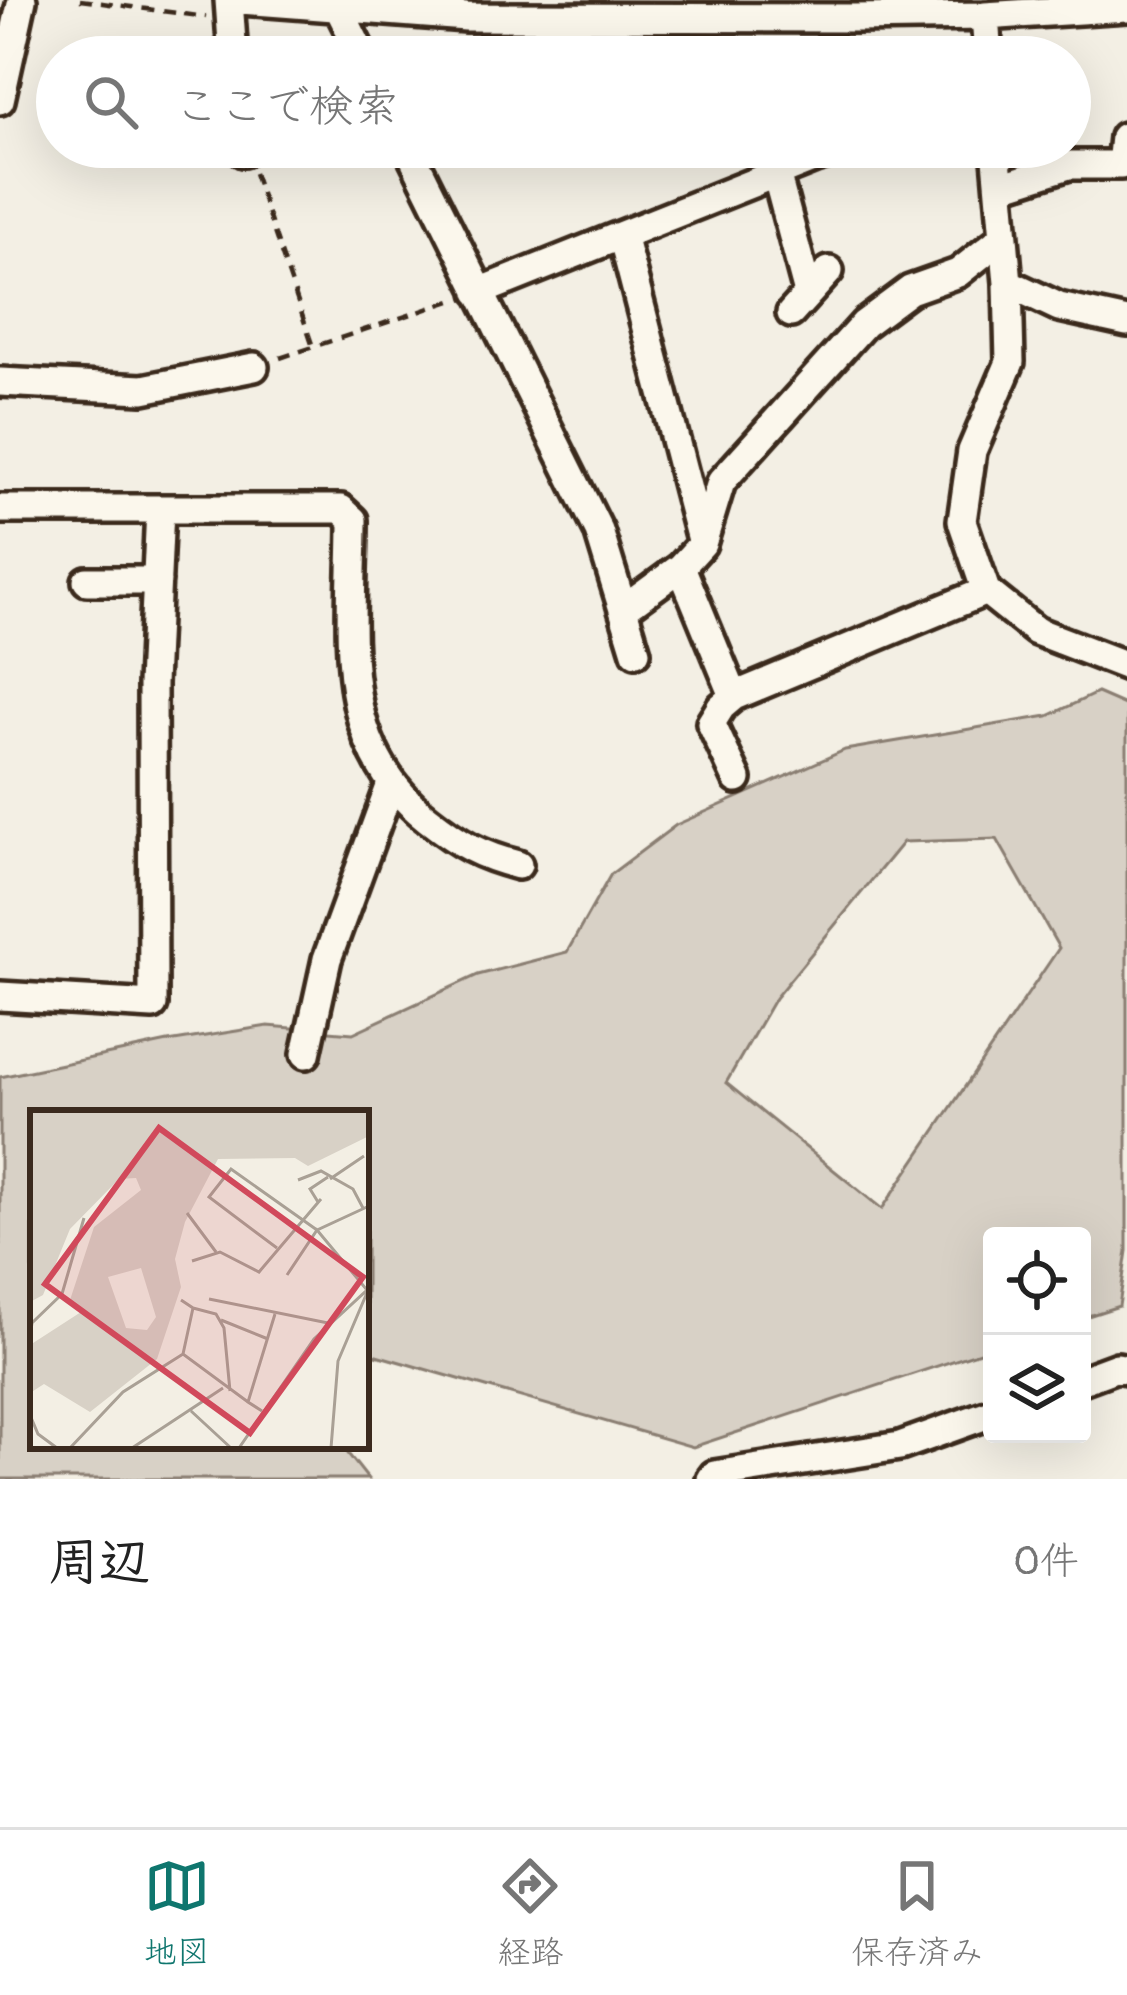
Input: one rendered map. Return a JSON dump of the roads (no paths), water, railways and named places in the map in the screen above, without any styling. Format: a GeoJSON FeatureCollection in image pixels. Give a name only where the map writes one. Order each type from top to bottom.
{"type":"FeatureCollection","features":[{"type":"Feature","properties":{"kind":"street"},"geometry":{"type":"LineString","coordinates":[[0,100],[22,0]]}},
{"type":"Feature","properties":{"kind":"street"},"geometry":{"type":"LineString","coordinates":[[234,7],[466,16],[619,8],[855,9],[985,16],[1127,7]]}},
{"type":"Feature","properties":{"kind":"street"},"geometry":{"type":"LineString","coordinates":[[339,9],[352,36]]}},
{"type":"Feature","properties":{"kind":"street"},"geometry":{"type":"LineString","coordinates":[[985,16],[986,36]]}},
{"type":"Feature","properties":{"kind":"street"},"geometry":{"type":"LineString","coordinates":[[1091,161],[1124,156]]}},
{"type":"Feature","properties":{"kind":"street"},"geometry":{"type":"LineString","coordinates":[[418,168],[599,531],[636,652]]}},
{"type":"Feature","properties":{"kind":"street"},"geometry":{"type":"LineString","coordinates":[[479,292],[790,168]]}},
{"type":"Feature","properties":{"kind":"street"},"geometry":{"type":"LineString","coordinates":[[998,168],[1010,362],[973,452],[962,521],[986,591],[1036,631],[1127,666]]}},
{"type":"Feature","properties":{"kind":"street"},"geometry":{"type":"LineString","coordinates":[[1000,187],[1060,168]]}},
{"type":"Feature","properties":{"kind":"street"},"geometry":{"type":"LineString","coordinates":[[776,173],[800,303],[829,272]]}},
{"type":"Feature","properties":{"kind":"street"},"geometry":{"type":"LineString","coordinates":[[622,235],[702,544]]}},
{"type":"Feature","properties":{"kind":"street"},"geometry":{"type":"LineString","coordinates":[[624,609],[681,567],[702,544],[721,482],[865,324],[910,290],[958,273],[1002,238]]}},
{"type":"Feature","properties":{"kind":"street"},"geometry":{"type":"LineString","coordinates":[[1008,283],[1059,307],[1127,322]]}},
{"type":"Feature","properties":{"kind":"street"},"geometry":{"type":"LineString","coordinates":[[0,382],[143,389],[254,367]]}},
{"type":"Feature","properties":{"kind":"street"},"geometry":{"type":"LineString","coordinates":[[0,509],[341,509],[353,520],[353,682],[360,725],[400,798],[465,848],[518,865]]}},
{"type":"Feature","properties":{"kind":"street"},"geometry":{"type":"LineString","coordinates":[[0,996],[153,1005],[152,684],[160,509]]}},
{"type":"Feature","properties":{"kind":"street"},"geometry":{"type":"LineString","coordinates":[[681,567],[734,696]]}},
{"type":"Feature","properties":{"kind":"street"},"geometry":{"type":"LineString","coordinates":[[87,581],[157,581]]}},
{"type":"Feature","properties":{"kind":"street"},"geometry":{"type":"LineString","coordinates":[[737,779],[711,723],[734,696],[986,591]]}},
{"type":"Feature","properties":{"kind":"street"},"geometry":{"type":"LineString","coordinates":[[307,1054],[328,959],[391,784]]}},
{"type":"Feature","properties":{"kind":"street"},"geometry":{"type":"LineString","coordinates":[[1091,1377],[1118,1367],[1127,1369]]}},
{"type":"Feature","properties":{"kind":"street"},"geometry":{"type":"LineString","coordinates":[[711,1479],[900,1445],[983,1415]]}}]}
